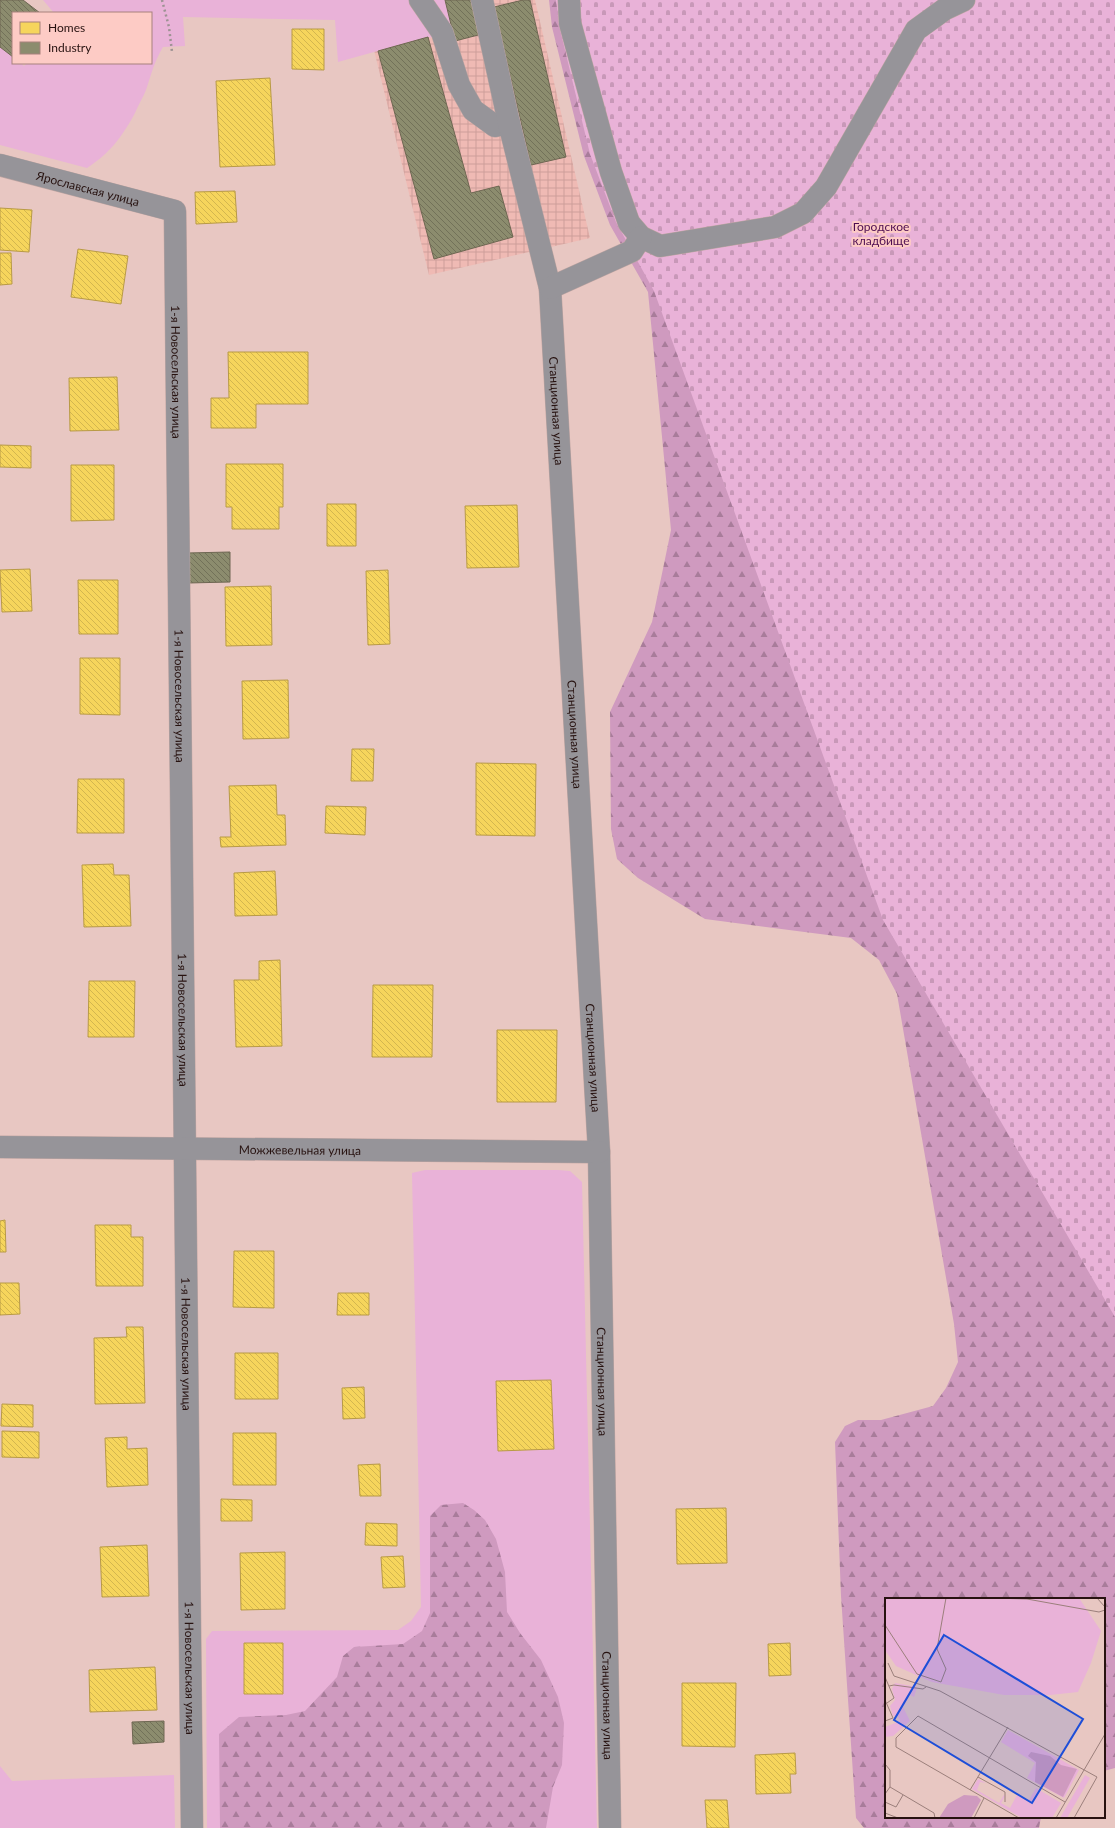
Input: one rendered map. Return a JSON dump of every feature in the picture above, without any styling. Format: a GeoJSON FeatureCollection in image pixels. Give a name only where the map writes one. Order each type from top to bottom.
{"type":"FeatureCollection","features":[{"type":"Feature","properties":{"kind":"street"},"geometry":{"type":"LineString","coordinates":[[420,0],[442,32],[459,85],[473,110],[495,126],[509,123]]}},
{"type":"Feature","properties":{"kind":"street","name":"Станционная улица"},"geometry":{"type":"LineString","coordinates":[[482,0],[509,123],[550,288],[599,1152],[610,1828]]}},
{"type":"Feature","properties":{"kind":"street"},"geometry":{"type":"LineString","coordinates":[[569,0],[570,23],[611,172],[629,223],[641,237],[660,246],[775,227],[803,213],[826,187],[916,30],[945,9],[964,0]]}},
{"type":"Feature","properties":{"kind":"street","name":"Ярославская улица"},"geometry":{"type":"LineString","coordinates":[[0,166],[175,211]]}},
{"type":"Feature","properties":{"kind":"street","name":"1-я Новосельская улица"},"geometry":{"type":"LineString","coordinates":[[175,211],[192,1828]]}},
{"type":"Feature","properties":{"kind":"street"},"geometry":{"type":"LineString","coordinates":[[550,288],[632,250],[641,237]]}},
{"type":"Feature","properties":{"kind":"street","name":"Можжевельная улица"},"geometry":{"type":"LineString","coordinates":[[0,1147],[599,1152]]}},
{"type":"Feature","properties":{"kind":"path"},"geometry":{"type":"LineString","coordinates":[[162,0],[169,27],[172,52]]}},
{"type":"Feature","properties":{"kind":"shaded area"},"geometry":{"type":"Polygon","coordinates":[[[353,0],[535,0],[590,238],[429,275],[362,1],[353,0]]]}},
{"type":"Feature","properties":{"kind":"green space"},"geometry":{"type":"Polygon","coordinates":[[[43,0],[445,0],[455,41],[428,37],[338,62],[335,20],[183,17],[185,46],[163,47],[155,63],[145,93],[125,130],[109,150],[87,168],[0,145],[0,47],[12,56],[12,64],[22,64],[24,66],[26,64],[152,64],[152,12],[53,12],[43,0]]]}},
{"type":"Feature","properties":{"kind":"green space","name":"Городское кладбище"},"geometry":{"type":"Polygon","coordinates":[[[549,0],[1115,0],[1115,1768],[1105,1771],[1105,1598],[885,1598],[885,1818],[1041,1818],[1039,1828],[864,1828],[856,1818],[841,1596],[835,1442],[845,1426],[858,1420],[881,1420],[933,1406],[946,1388],[958,1362],[954,1324],[897,994],[879,960],[851,938],[705,919],[638,878],[617,859],[611,829],[610,712],[652,622],[671,530],[648,292],[610,225],[584,156],[552,27],[549,0]]]}},
{"type":"Feature","properties":{"kind":"green space","name":"Городское кладбище"},"geometry":{"type":"Polygon","coordinates":[[[556,0],[1115,0],[1115,1317],[883,920],[654,291],[616,222],[590,154],[559,25],[556,0]]]}},
{"type":"Feature","properties":{"kind":"green space"},"geometry":{"type":"Polygon","coordinates":[[[425,1170],[558,1170],[570,1171],[582,1182],[597,1828],[207,1828],[206,1639],[212,1631],[398,1630],[411,1621],[421,1607],[412,1173],[425,1170]]]}},
{"type":"Feature","properties":{"kind":"green space"},"geometry":{"type":"Polygon","coordinates":[[[463,1503],[485,1520],[496,1539],[505,1572],[507,1612],[520,1633],[541,1660],[558,1697],[564,1723],[562,1765],[553,1787],[546,1828],[220,1828],[219,1734],[239,1717],[286,1715],[305,1711],[337,1677],[343,1656],[354,1647],[403,1644],[422,1631],[430,1613],[430,1516],[441,1505],[463,1503]]]}},
{"type":"Feature","properties":{"kind":"green space"},"geometry":{"type":"Polygon","coordinates":[[[0,1766],[12,1781],[174,1775],[175,1828],[0,1828],[0,1766]]]}},
{"type":"Feature","properties":{"kind":"building: Homes"},"geometry":{"type":"Polygon","coordinates":[[[292,29],[324,29],[324,70],[292,69],[292,29]]]}},
{"type":"Feature","properties":{"kind":"building: Homes"},"geometry":{"type":"Polygon","coordinates":[[[270,78],[275,165],[220,167],[216,81],[270,78]]]}},
{"type":"Feature","properties":{"kind":"building: Homes"},"geometry":{"type":"Polygon","coordinates":[[[235,191],[237,222],[196,224],[195,192],[235,191]]]}},
{"type":"Feature","properties":{"kind":"building: Homes"},"geometry":{"type":"Polygon","coordinates":[[[0,208],[32,210],[29,252],[0,250],[0,208]]]}},
{"type":"Feature","properties":{"kind":"building: Homes"},"geometry":{"type":"Polygon","coordinates":[[[78,249],[128,256],[121,304],[71,297],[78,249]]]}},
{"type":"Feature","properties":{"kind":"building: Homes"},"geometry":{"type":"Polygon","coordinates":[[[0,253],[11,253],[12,284],[0,285],[0,253]]]}},
{"type":"Feature","properties":{"kind":"building: Homes"},"geometry":{"type":"Polygon","coordinates":[[[228,352],[308,352],[308,404],[256,404],[256,428],[211,428],[211,398],[229,398],[228,352]]]}},
{"type":"Feature","properties":{"kind":"building: Homes"},"geometry":{"type":"Polygon","coordinates":[[[117,377],[119,430],[70,431],[69,378],[117,377]]]}},
{"type":"Feature","properties":{"kind":"building: Homes"},"geometry":{"type":"Polygon","coordinates":[[[0,445],[31,446],[31,468],[0,467],[0,445]]]}},
{"type":"Feature","properties":{"kind":"building: Homes"},"geometry":{"type":"Polygon","coordinates":[[[226,464],[283,464],[283,507],[279,507],[279,529],[232,529],[232,507],[226,507],[226,464]]]}},
{"type":"Feature","properties":{"kind":"building: Homes"},"geometry":{"type":"Polygon","coordinates":[[[71,465],[114,465],[114,520],[71,521],[71,465]]]}},
{"type":"Feature","properties":{"kind":"building: Homes"},"geometry":{"type":"Polygon","coordinates":[[[327,504],[356,504],[356,546],[327,546],[327,504]]]}},
{"type":"Feature","properties":{"kind":"building: Homes"},"geometry":{"type":"Polygon","coordinates":[[[517,505],[519,567],[467,568],[465,506],[517,505]]]}},
{"type":"Feature","properties":{"kind":"building: Homes"},"geometry":{"type":"Polygon","coordinates":[[[30,569],[32,611],[2,612],[0,570],[30,569]]]}},
{"type":"Feature","properties":{"kind":"building: Homes"},"geometry":{"type":"Polygon","coordinates":[[[388,570],[390,644],[368,645],[366,571],[388,570]]]}},
{"type":"Feature","properties":{"kind":"building: Homes"},"geometry":{"type":"Polygon","coordinates":[[[78,580],[118,580],[118,634],[79,634],[78,580]]]}},
{"type":"Feature","properties":{"kind":"building: Homes"},"geometry":{"type":"Polygon","coordinates":[[[271,586],[272,645],[226,646],[225,587],[271,586]]]}},
{"type":"Feature","properties":{"kind":"building: Homes"},"geometry":{"type":"Polygon","coordinates":[[[80,658],[120,658],[120,715],[80,714],[80,658]]]}},
{"type":"Feature","properties":{"kind":"building: Homes"},"geometry":{"type":"Polygon","coordinates":[[[288,680],[289,738],[243,739],[242,681],[288,680]]]}},
{"type":"Feature","properties":{"kind":"building: Homes"},"geometry":{"type":"Polygon","coordinates":[[[352,749],[374,749],[373,781],[351,781],[352,749]]]}},
{"type":"Feature","properties":{"kind":"building: Homes"},"geometry":{"type":"Polygon","coordinates":[[[476,763],[536,764],[535,836],[476,835],[476,763]]]}},
{"type":"Feature","properties":{"kind":"building: Homes"},"geometry":{"type":"Polygon","coordinates":[[[78,779],[124,779],[124,833],[77,833],[78,779]]]}},
{"type":"Feature","properties":{"kind":"building: Homes"},"geometry":{"type":"Polygon","coordinates":[[[276,785],[277,815],[285,815],[286,845],[221,847],[220,837],[231,837],[229,786],[276,785]]]}},
{"type":"Feature","properties":{"kind":"building: Homes"},"geometry":{"type":"Polygon","coordinates":[[[326,806],[366,807],[365,835],[325,833],[326,806]]]}},
{"type":"Feature","properties":{"kind":"building: Homes"},"geometry":{"type":"Polygon","coordinates":[[[113,864],[114,875],[129,875],[131,926],[84,927],[82,865],[113,864]]]}},
{"type":"Feature","properties":{"kind":"building: Homes"},"geometry":{"type":"Polygon","coordinates":[[[275,871],[277,915],[235,916],[234,873],[275,871]]]}},
{"type":"Feature","properties":{"kind":"building: Homes"},"geometry":{"type":"Polygon","coordinates":[[[280,960],[282,1046],[236,1047],[234,980],[259,980],[259,961],[280,960]]]}},
{"type":"Feature","properties":{"kind":"building: Homes"},"geometry":{"type":"Polygon","coordinates":[[[89,981],[135,981],[134,1037],[88,1037],[89,981]]]}},
{"type":"Feature","properties":{"kind":"building: Homes"},"geometry":{"type":"Polygon","coordinates":[[[373,985],[433,985],[432,1057],[372,1057],[373,985]]]}},
{"type":"Feature","properties":{"kind":"building: Homes"},"geometry":{"type":"Polygon","coordinates":[[[497,1030],[557,1030],[556,1102],[497,1102],[497,1030]]]}},
{"type":"Feature","properties":{"kind":"building: Homes"},"geometry":{"type":"Polygon","coordinates":[[[5,1220],[6,1252],[0,1252],[0,1221],[5,1220]]]}},
{"type":"Feature","properties":{"kind":"building: Homes"},"geometry":{"type":"Polygon","coordinates":[[[95,1225],[131,1225],[131,1237],[143,1237],[143,1286],[96,1286],[95,1225]]]}},
{"type":"Feature","properties":{"kind":"building: Homes"},"geometry":{"type":"Polygon","coordinates":[[[234,1251],[274,1251],[274,1308],[233,1307],[234,1251]]]}},
{"type":"Feature","properties":{"kind":"building: Homes"},"geometry":{"type":"Polygon","coordinates":[[[0,1283],[19,1283],[20,1314],[0,1315],[0,1283]]]}},
{"type":"Feature","properties":{"kind":"building: Homes"},"geometry":{"type":"Polygon","coordinates":[[[338,1293],[369,1293],[369,1315],[337,1315],[338,1293]]]}},
{"type":"Feature","properties":{"kind":"building: Homes"},"geometry":{"type":"Polygon","coordinates":[[[126,1327],[143,1327],[145,1403],[95,1404],[94,1338],[127,1337],[126,1327]]]}},
{"type":"Feature","properties":{"kind":"building: Homes"},"geometry":{"type":"Polygon","coordinates":[[[235,1353],[278,1353],[278,1399],[235,1399],[235,1353]]]}},
{"type":"Feature","properties":{"kind":"building: Homes"},"geometry":{"type":"Polygon","coordinates":[[[551,1380],[554,1449],[498,1451],[496,1381],[551,1380]]]}},
{"type":"Feature","properties":{"kind":"building: Homes"},"geometry":{"type":"Polygon","coordinates":[[[364,1387],[365,1418],[343,1419],[342,1388],[364,1387]]]}},
{"type":"Feature","properties":{"kind":"building: Homes"},"geometry":{"type":"Polygon","coordinates":[[[2,1404],[33,1405],[33,1427],[1,1426],[2,1404]]]}},
{"type":"Feature","properties":{"kind":"building: Homes"},"geometry":{"type":"Polygon","coordinates":[[[2,1431],[39,1432],[39,1458],[2,1457],[2,1431]]]}},
{"type":"Feature","properties":{"kind":"building: Homes"},"geometry":{"type":"Polygon","coordinates":[[[233,1433],[276,1433],[276,1485],[233,1485],[233,1433]]]}},
{"type":"Feature","properties":{"kind":"building: Homes"},"geometry":{"type":"Polygon","coordinates":[[[127,1437],[127,1449],[147,1448],[148,1485],[107,1487],[105,1438],[127,1437]]]}},
{"type":"Feature","properties":{"kind":"building: Homes"},"geometry":{"type":"Polygon","coordinates":[[[380,1464],[381,1496],[360,1496],[358,1465],[380,1464]]]}},
{"type":"Feature","properties":{"kind":"building: Homes"},"geometry":{"type":"Polygon","coordinates":[[[221,1499],[252,1500],[252,1521],[221,1521],[221,1499]]]}},
{"type":"Feature","properties":{"kind":"building: Homes"},"geometry":{"type":"Polygon","coordinates":[[[726,1508],[727,1563],[677,1564],[676,1509],[726,1508]]]}},
{"type":"Feature","properties":{"kind":"building: Homes"},"geometry":{"type":"Polygon","coordinates":[[[366,1523],[397,1524],[397,1546],[365,1545],[366,1523]]]}},
{"type":"Feature","properties":{"kind":"building: Homes"},"geometry":{"type":"Polygon","coordinates":[[[147,1545],[149,1596],[102,1597],[100,1547],[147,1545]]]}},
{"type":"Feature","properties":{"kind":"building: Homes"},"geometry":{"type":"Polygon","coordinates":[[[285,1552],[285,1609],[241,1610],[240,1553],[285,1552]]]}},
{"type":"Feature","properties":{"kind":"building: Homes"},"geometry":{"type":"Polygon","coordinates":[[[403,1556],[405,1587],[383,1588],[381,1557],[403,1556]]]}},
{"type":"Feature","properties":{"kind":"building: Homes"},"geometry":{"type":"Polygon","coordinates":[[[244,1643],[283,1643],[283,1694],[244,1694],[244,1643]]]}},
{"type":"Feature","properties":{"kind":"building: Homes"},"geometry":{"type":"Polygon","coordinates":[[[790,1643],[791,1675],[769,1676],[768,1644],[790,1643]]]}},
{"type":"Feature","properties":{"kind":"building: Homes"},"geometry":{"type":"Polygon","coordinates":[[[155,1667],[157,1710],[90,1712],[89,1670],[155,1667]]]}},
{"type":"Feature","properties":{"kind":"building: Homes"},"geometry":{"type":"Polygon","coordinates":[[[682,1683],[736,1683],[735,1747],[682,1746],[682,1683]]]}},
{"type":"Feature","properties":{"kind":"building: Homes"},"geometry":{"type":"Polygon","coordinates":[[[795,1753],[796,1774],[790,1774],[791,1793],[756,1794],[755,1755],[795,1753]]]}},
{"type":"Feature","properties":{"kind":"building: Homes"},"geometry":{"type":"Polygon","coordinates":[[[705,1800],[727,1800],[729,1828],[707,1828],[705,1800]]]}},
{"type":"Feature","properties":{"kind":"building: Industry"},"geometry":{"type":"Polygon","coordinates":[[[0,0],[23,0],[39,12],[12,12],[12,56],[0,47],[0,0]]]}},
{"type":"Feature","properties":{"kind":"building: Industry"},"geometry":{"type":"Polygon","coordinates":[[[445,0],[473,0],[482,34],[455,41],[445,0]]]}},
{"type":"Feature","properties":{"kind":"building: Industry"},"geometry":{"type":"Polygon","coordinates":[[[523,0],[530,0],[566,157],[531,165],[494,7],[523,0]]]}},
{"type":"Feature","properties":{"kind":"building: Industry"},"geometry":{"type":"Polygon","coordinates":[[[428,37],[471,193],[499,186],[513,237],[434,259],[378,51],[428,37]]]}},
{"type":"Feature","properties":{"kind":"building: Industry"},"geometry":{"type":"Polygon","coordinates":[[[230,552],[230,582],[188,583],[187,553],[230,552]]]}},
{"type":"Feature","properties":{"kind":"building: Industry"},"geometry":{"type":"Polygon","coordinates":[[[164,1721],[164,1742],[133,1744],[132,1722],[164,1721]]]}}]}
